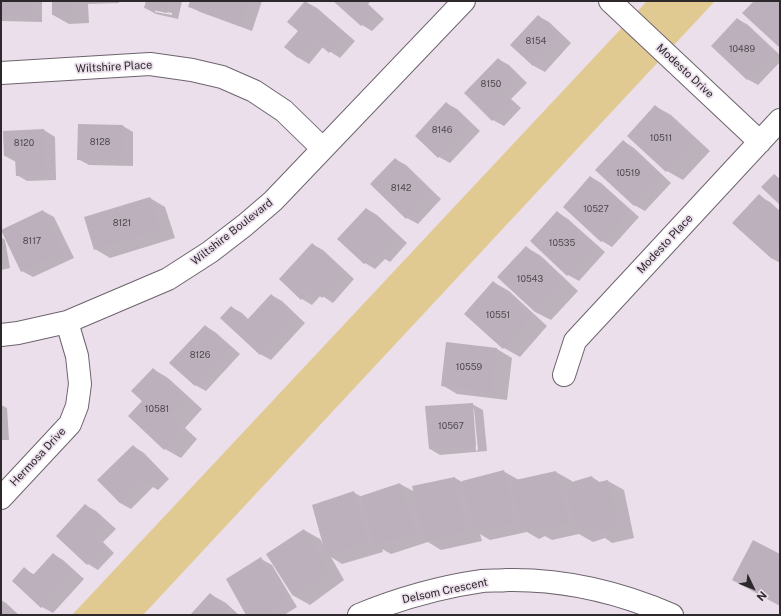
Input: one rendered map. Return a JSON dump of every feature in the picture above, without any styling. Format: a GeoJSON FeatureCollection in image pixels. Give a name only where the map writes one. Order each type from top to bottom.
{"type":"FeatureCollection","features":[{"type":"Feature","properties":{"kind":"street","name":"Wiltshire Boulevard"},"geometry":{"type":"LineString","coordinates":[[1,335],[18,333],[67,322],[168,279],[210,252],[273,201],[464,1]]}},
{"type":"Feature","properties":{"kind":"street","name":"Modesto Drive"},"geometry":{"type":"LineString","coordinates":[[610,1],[760,142]]}},
{"type":"Feature","properties":{"kind":"street","name":"Wiltshire Place"},"geometry":{"type":"LineString","coordinates":[[1,73],[150,64],[192,70],[222,77],[254,91],[284,111],[322,148]]}},
{"type":"Feature","properties":{"kind":"street","name":"Modesto Place"},"geometry":{"type":"LineString","coordinates":[[564,375],[575,341],[780,120]]}},
{"type":"Feature","properties":{"kind":"street","name":"Hermosa Drive"},"geometry":{"type":"LineString","coordinates":[[1,498],[70,424],[77,406],[80,384],[77,356],[67,322]]}},
{"type":"Feature","properties":{"kind":"street","name":"Delsom Crescent"},"geometry":{"type":"LineString","coordinates":[[359,615],[383,605],[437,590],[483,581],[530,580],[576,585],[604,591],[628,598],[672,615]]}},
{"type":"Feature","properties":{"kind":"shaded area"},"geometry":{"type":"Polygon","coordinates":[[[647,1],[715,1],[143,615],[72,615],[647,1]]]}},
{"type":"Feature","properties":{"kind":"building"},"geometry":{"type":"Polygon","coordinates":[[[1,1],[32,1],[32,16],[1,16],[1,1]]]}},
{"type":"Feature","properties":{"kind":"building"},"geometry":{"type":"Polygon","coordinates":[[[52,1],[73,1],[74,14],[52,15],[52,1]]]}},
{"type":"Feature","properties":{"kind":"building"},"geometry":{"type":"Polygon","coordinates":[[[146,1],[170,1],[167,13],[144,8],[146,1]]]}},
{"type":"Feature","properties":{"kind":"building"},"geometry":{"type":"Polygon","coordinates":[[[190,1],[250,1],[241,25],[188,7],[190,1]]]}},
{"type":"Feature","properties":{"kind":"building"},"geometry":{"type":"Polygon","coordinates":[[[305,1],[345,34],[329,53],[314,40],[298,58],[284,47],[298,31],[287,22],[305,1]]]}},
{"type":"Feature","properties":{"kind":"building"},"geometry":{"type":"Polygon","coordinates":[[[333,1],[361,1],[374,12],[361,26],[333,1]]]}},
{"type":"Feature","properties":{"kind":"building"},"geometry":{"type":"Polygon","coordinates":[[[754,1],[780,1],[780,48],[742,13],[754,1]]]}},
{"type":"Feature","properties":{"kind":"building"},"geometry":{"type":"Polygon","coordinates":[[[538,15],[561,37],[533,66],[510,45],[538,15]]]}},
{"type":"Feature","properties":{"kind":"building"},"geometry":{"type":"Polygon","coordinates":[[[737,18],[773,52],[747,80],[711,46],[737,18]]]}},
{"type":"Feature","properties":{"kind":"building"},"geometry":{"type":"Polygon","coordinates":[[[498,58],[517,76],[501,92],[511,101],[492,121],[464,93],[498,58]]]}},
{"type":"Feature","properties":{"kind":"building"},"geometry":{"type":"Polygon","coordinates":[[[446,102],[470,124],[438,158],[415,136],[446,102]]]}},
{"type":"Feature","properties":{"kind":"building"},"geometry":{"type":"Polygon","coordinates":[[[655,105],[695,141],[666,172],[627,136],[655,105]]]}},
{"type":"Feature","properties":{"kind":"building"},"geometry":{"type":"Polygon","coordinates":[[[78,124],[123,125],[122,161],[77,160],[78,124]]]}},
{"type":"Feature","properties":{"kind":"building"},"geometry":{"type":"Polygon","coordinates":[[[44,129],[46,174],[16,176],[15,156],[4,156],[3,131],[44,129]]]}},
{"type":"Feature","properties":{"kind":"building"},"geometry":{"type":"Polygon","coordinates":[[[623,140],[662,176],[634,206],[595,170],[623,140]]]}},
{"type":"Feature","properties":{"kind":"building"},"geometry":{"type":"Polygon","coordinates":[[[395,158],[431,192],[406,219],[370,184],[395,158]]]}},
{"type":"Feature","properties":{"kind":"building"},"geometry":{"type":"Polygon","coordinates":[[[774,174],[780,179],[780,205],[761,187],[774,174]]]}},
{"type":"Feature","properties":{"kind":"building"},"geometry":{"type":"Polygon","coordinates":[[[590,176],[629,210],[601,242],[563,207],[590,176]]]}},
{"type":"Feature","properties":{"kind":"building"},"geometry":{"type":"Polygon","coordinates":[[[759,194],[780,213],[780,251],[772,259],[732,223],[759,194]]]}},
{"type":"Feature","properties":{"kind":"building"},"geometry":{"type":"Polygon","coordinates":[[[150,197],[160,229],[94,250],[84,217],[150,197]]]}},
{"type":"Feature","properties":{"kind":"building"},"geometry":{"type":"Polygon","coordinates":[[[366,208],[397,237],[379,256],[375,253],[364,264],[337,239],[366,208]]]}},
{"type":"Feature","properties":{"kind":"building"},"geometry":{"type":"Polygon","coordinates":[[[43,210],[63,252],[21,272],[1,230],[43,210]]]}},
{"type":"Feature","properties":{"kind":"building"},"geometry":{"type":"Polygon","coordinates":[[[557,211],[595,246],[567,276],[530,241],[557,211]]]}},
{"type":"Feature","properties":{"kind":"building"},"geometry":{"type":"Polygon","coordinates":[[[312,243],[344,272],[322,298],[311,288],[301,300],[279,279],[312,243]]]}},
{"type":"Feature","properties":{"kind":"building"},"geometry":{"type":"Polygon","coordinates":[[[526,246],[563,281],[535,312],[497,277],[526,246]]]}},
{"type":"Feature","properties":{"kind":"building"},"geometry":{"type":"Polygon","coordinates":[[[493,281],[532,316],[503,349],[464,314],[493,281]]]}},
{"type":"Feature","properties":{"kind":"building"},"geometry":{"type":"Polygon","coordinates":[[[271,294],[295,317],[260,355],[220,318],[231,306],[247,320],[271,294]]]}},
{"type":"Feature","properties":{"kind":"building"},"geometry":{"type":"Polygon","coordinates":[[[205,325],[230,348],[195,386],[169,363],[205,325]]]}},
{"type":"Feature","properties":{"kind":"building"},"geometry":{"type":"Polygon","coordinates":[[[446,342],[497,348],[492,392],[441,386],[446,342]]]}},
{"type":"Feature","properties":{"kind":"building"},"geometry":{"type":"Polygon","coordinates":[[[153,368],[187,399],[170,418],[182,430],[164,450],[128,416],[142,401],[131,391],[153,368]]]}},
{"type":"Feature","properties":{"kind":"building"},"geometry":{"type":"Polygon","coordinates":[[[473,403],[476,446],[429,449],[425,406],[473,403]]]}},
{"type":"Feature","properties":{"kind":"building"},"geometry":{"type":"Polygon","coordinates":[[[133,445],[160,473],[147,485],[143,481],[120,503],[97,480],[133,445]]]}},
{"type":"Feature","properties":{"kind":"building"},"geometry":{"type":"Polygon","coordinates":[[[504,470],[516,523],[474,532],[462,481],[504,470]]]}},
{"type":"Feature","properties":{"kind":"building"},"geometry":{"type":"Polygon","coordinates":[[[556,471],[568,524],[535,532],[533,526],[522,530],[511,481],[556,471]]]}},
{"type":"Feature","properties":{"kind":"building"},"geometry":{"type":"Polygon","coordinates":[[[592,476],[594,483],[608,480],[619,529],[595,534],[593,529],[576,533],[565,484],[592,476]]]}},
{"type":"Feature","properties":{"kind":"building"},"geometry":{"type":"Polygon","coordinates":[[[455,477],[466,532],[425,542],[412,486],[455,477]]]}},
{"type":"Feature","properties":{"kind":"building"},"geometry":{"type":"Polygon","coordinates":[[[400,483],[416,533],[375,546],[361,496],[400,483]]]}},
{"type":"Feature","properties":{"kind":"building"},"geometry":{"type":"Polygon","coordinates":[[[354,491],[368,543],[326,556],[312,505],[354,491]]]}},
{"type":"Feature","properties":{"kind":"building"},"geometry":{"type":"Polygon","coordinates":[[[85,504],[106,522],[93,536],[104,546],[87,565],[56,536],[85,504]]]}},
{"type":"Feature","properties":{"kind":"building"},"geometry":{"type":"Polygon","coordinates":[[[304,529],[330,571],[293,596],[266,554],[304,529]]]}},
{"type":"Feature","properties":{"kind":"building"},"geometry":{"type":"Polygon","coordinates":[[[753,540],[780,554],[780,606],[732,580],[753,540]]]}},
{"type":"Feature","properties":{"kind":"building"},"geometry":{"type":"Polygon","coordinates":[[[53,553],[74,572],[41,608],[12,581],[24,567],[33,575],[53,553]]]}},
{"type":"Feature","properties":{"kind":"building"},"geometry":{"type":"Polygon","coordinates":[[[261,557],[287,600],[265,615],[246,615],[226,579],[261,557]]]}},
{"type":"Feature","properties":{"kind":"building"},"geometry":{"type":"Polygon","coordinates":[[[210,593],[234,615],[190,615],[210,593]]]}},
{"type":"Feature","properties":{"kind":"building"},"geometry":{"type":"Polygon","coordinates":[[[1,601],[16,615],[1,615],[1,601]]]}}]}
